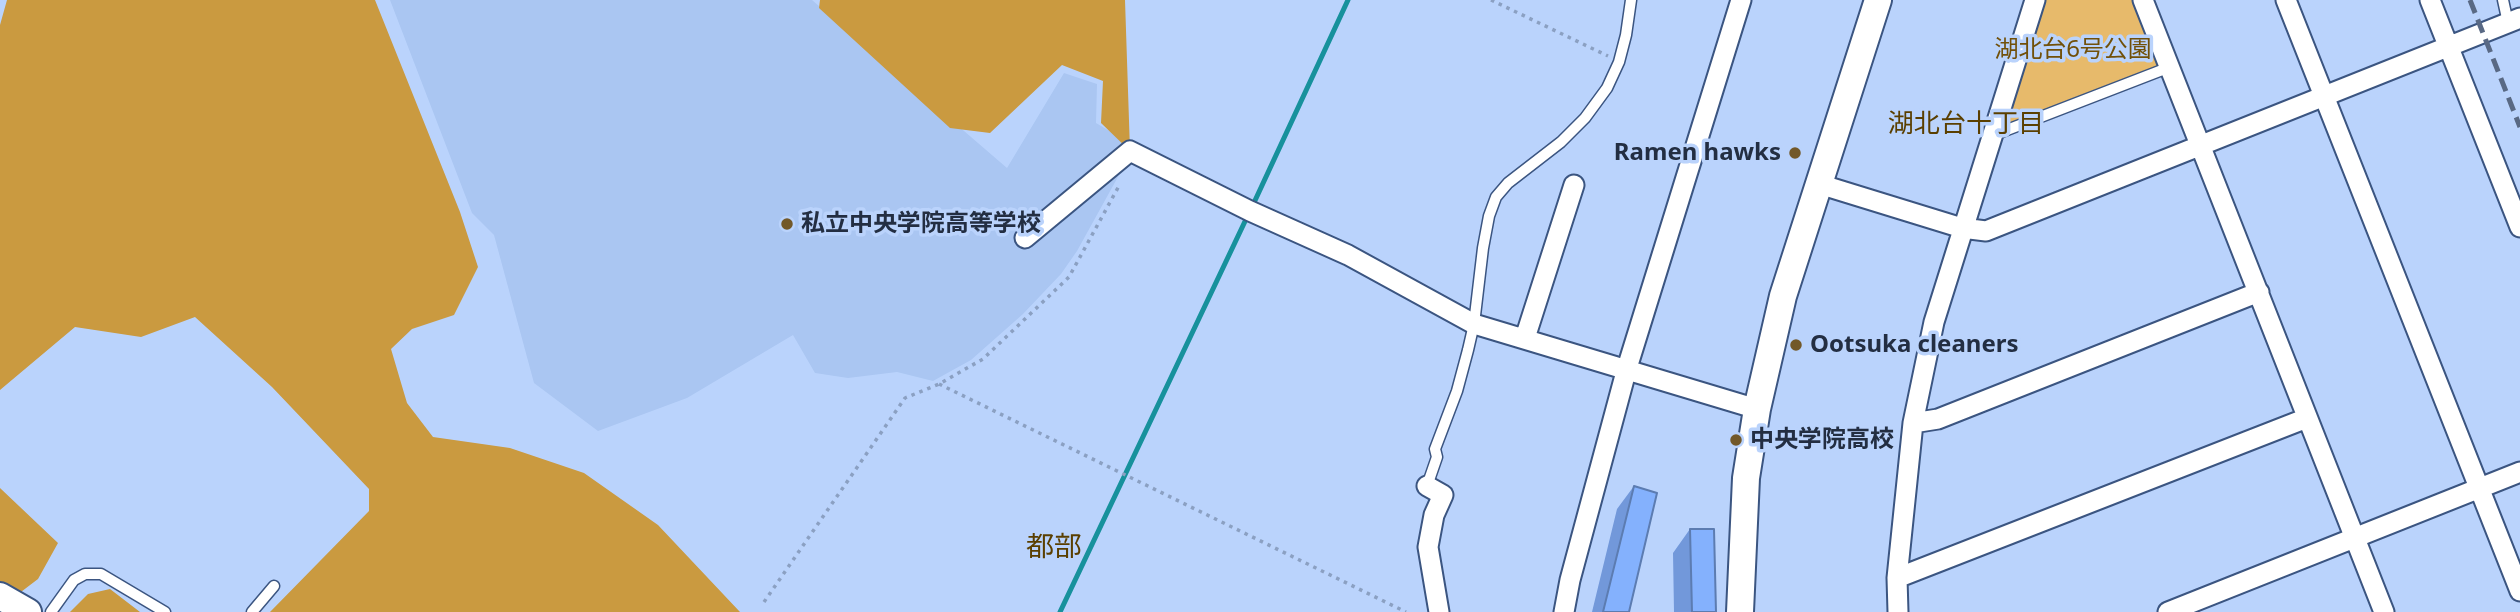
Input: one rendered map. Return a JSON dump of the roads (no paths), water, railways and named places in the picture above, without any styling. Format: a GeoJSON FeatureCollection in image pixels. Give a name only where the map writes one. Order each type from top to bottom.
{"type":"FeatureCollection","features":[{"type":"Feature","properties":{"kind":"street"},"geometry":{"type":"LineString","coordinates":[[1564,612],[1570,580],[1627,368],[1741,0]]}},
{"type":"Feature","properties":{"kind":"street"},"geometry":{"type":"LineString","coordinates":[[1740,612],[1746,478],[1757,409],[1783,296],[1878,0]]}},
{"type":"Feature","properties":{"kind":"street"},"geometry":{"type":"LineString","coordinates":[[1898,612],[1898,578],[1913,423],[1934,322],[2035,0]]}},
{"type":"Feature","properties":{"kind":"street"},"geometry":{"type":"LineString","coordinates":[[2143,0],[2384,612]]}},
{"type":"Feature","properties":{"kind":"street"},"geometry":{"type":"LineString","coordinates":[[2287,0],[2520,591]]}},
{"type":"Feature","properties":{"kind":"street"},"geometry":{"type":"LineString","coordinates":[[2430,0],[2520,227]]}},
{"type":"Feature","properties":{"kind":"street"},"geometry":{"type":"LineString","coordinates":[[1819,184],[1962,228],[1986,231],[2514,20]]}},
{"type":"Feature","properties":{"kind":"street"},"geometry":{"type":"LineString","coordinates":[[1025,238],[1130,151],[1348,256],[1474,324],[1757,409]]}},
{"type":"Feature","properties":{"kind":"street"},"geometry":{"type":"LineString","coordinates":[[1525,338],[1574,185]]}},
{"type":"Feature","properties":{"kind":"street"},"geometry":{"type":"LineString","coordinates":[[1913,423],[1938,419],[2259,292]]}},
{"type":"Feature","properties":{"kind":"street"},"geometry":{"type":"LineString","coordinates":[[1898,578],[2306,418]]}},
{"type":"Feature","properties":{"kind":"street"},"geometry":{"type":"LineString","coordinates":[[2168,612],[2520,472]]}},
{"type":"Feature","properties":{"kind":"street"},"geometry":{"type":"LineString","coordinates":[[1427,486],[1443,495],[1434,515],[1428,547],[1439,612]]}},
{"type":"Feature","properties":{"kind":"street"},"geometry":{"type":"LineString","coordinates":[[0,596],[28,612]]}},
{"type":"Feature","properties":{"kind":"lane"},"geometry":{"type":"LineString","coordinates":[[1427,486],[1437,457],[1435,449],[1457,391],[1474,324],[1483,248],[1496,197],[1508,183],[1561,142],[1585,118],[1607,88],[1619,62],[1631,0]]}},
{"type":"Feature","properties":{"kind":"lane"},"geometry":{"type":"LineString","coordinates":[[2503,0],[2514,20]]}},
{"type":"Feature","properties":{"kind":"lane"},"geometry":{"type":"LineString","coordinates":[[1990,137],[2170,67]]}},
{"type":"Feature","properties":{"kind":"lane"},"geometry":{"type":"LineString","coordinates":[[51,612],[74,580],[85,574],[101,574],[164,612]]}},
{"type":"Feature","properties":{"kind":"lane"},"geometry":{"type":"LineString","coordinates":[[252,612],[275,586]]}},
{"type":"Feature","properties":{"kind":"waterway"},"geometry":{"type":"LineString","coordinates":[[1252,207],[1348,0]]}},
{"type":"Feature","properties":{"kind":"waterway"},"geometry":{"type":"LineString","coordinates":[[1060,612],[1248,215]]}},
{"type":"Feature","properties":{"kind":"railway"},"geometry":{"type":"LineString","coordinates":[[2470,0],[2520,127]]}},
{"type":"Feature","properties":{"kind":"place","name":"Ramen hawks"},"geometry":{"type":"Point","coordinates":[1795,153]}},
{"type":"Feature","properties":{"kind":"place","name":"私立中央学院高等学校"},"geometry":{"type":"Point","coordinates":[787,224]}},
{"type":"Feature","properties":{"kind":"place","name":"Ootsuka cleaners"},"geometry":{"type":"Point","coordinates":[1796,345]}},
{"type":"Feature","properties":{"kind":"place","name":"中央学院高校"},"geometry":{"type":"Point","coordinates":[1736,440]}},
{"type":"Feature","properties":{"kind":"district","name":"湖北台十丁目"},"geometry":{"type":"Point","coordinates":[1966,125]}},
{"type":"Feature","properties":{"kind":"district","name":"都部"},"geometry":{"type":"Point","coordinates":[1054,548]}},
{"type":"Feature","properties":{"kind":"park label","name":"湖北台6号公園"},"geometry":{"type":"Point","coordinates":[2073,50]}}]}
